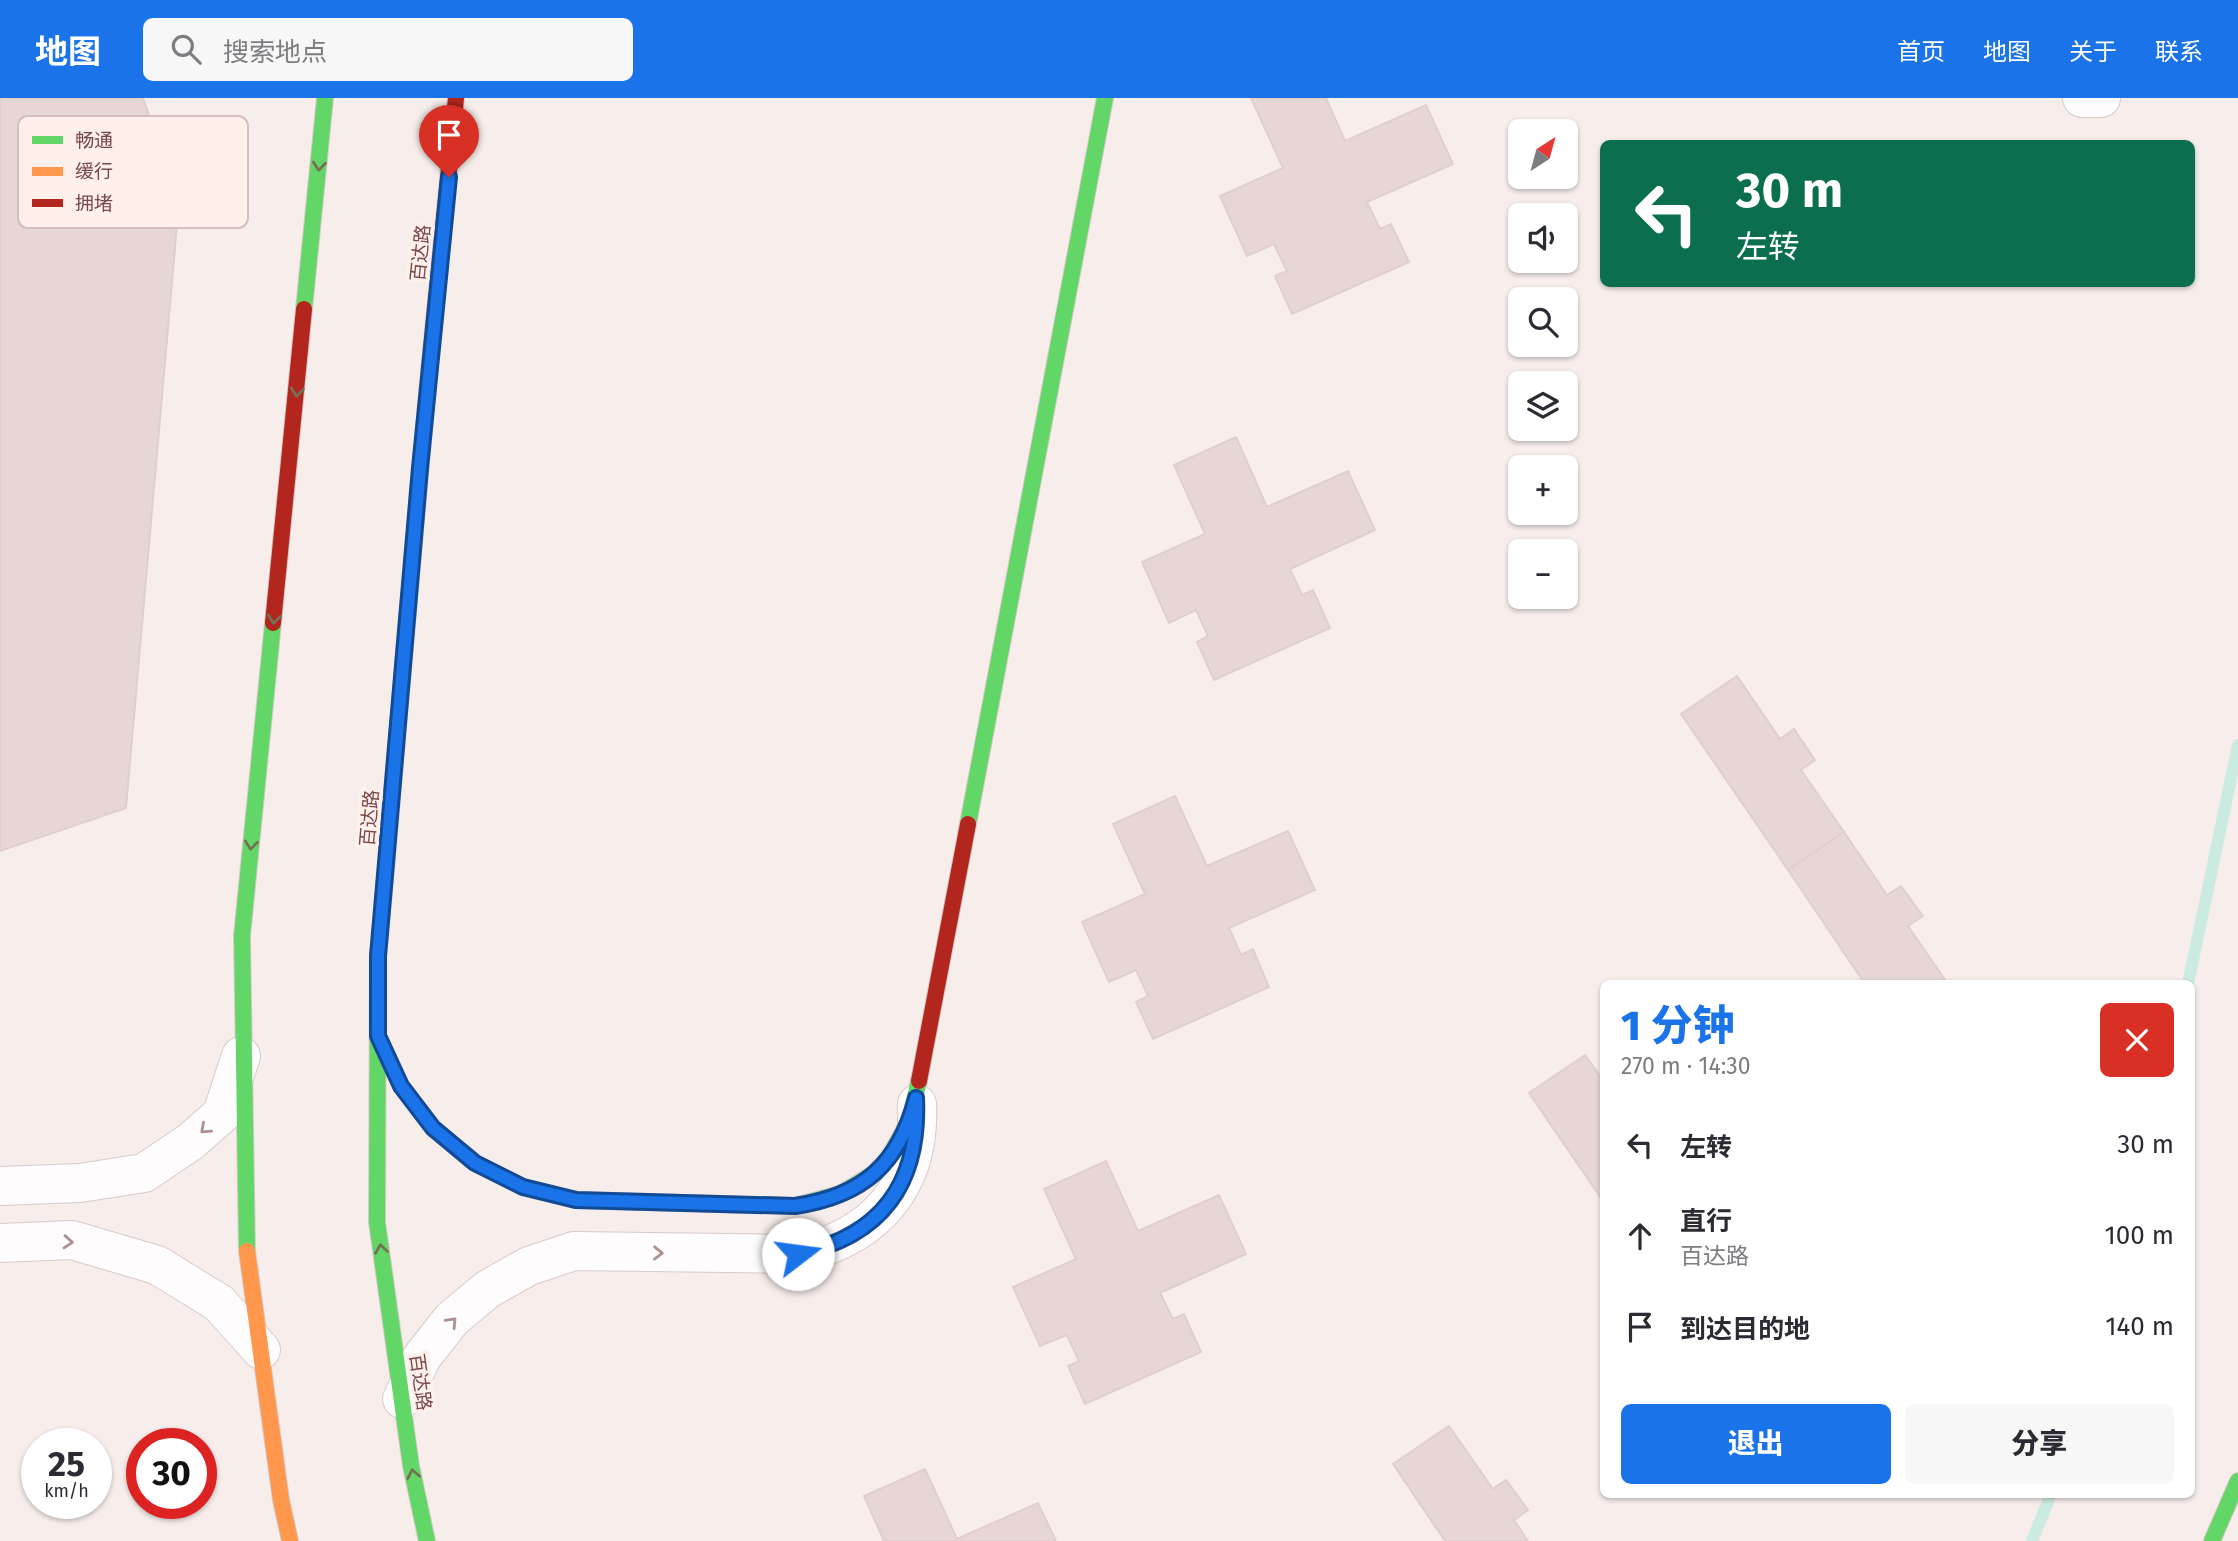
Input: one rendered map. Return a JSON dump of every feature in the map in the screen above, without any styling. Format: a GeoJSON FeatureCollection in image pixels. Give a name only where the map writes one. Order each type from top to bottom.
{"type":"FeatureCollection","features":[{"type":"Feature","properties":{"kind":"main road"},"geometry":{"type":"LineString","coordinates":[[290,1541],[281,1500],[245,1237],[242,936],[325,98]]}},
{"type":"Feature","properties":{"kind":"main road","name":"百达路"},"geometry":{"type":"LineString","coordinates":[[427,1541],[411,1466],[377,1222],[378,1036],[381,928],[420,468],[456,98]]}},
{"type":"Feature","properties":{"kind":"main road"},"geometry":{"type":"LineString","coordinates":[[378,1036],[401,1086],[433,1128],[475,1163],[523,1187],[576,1200],[795,1206],[820,1202],[863,1184],[898,1147],[910,1124],[916,1098],[1105,98]]}},
{"type":"Feature","properties":{"kind":"main road"},"geometry":{"type":"LineString","coordinates":[[2212,1541],[2238,1481]]}},
{"type":"Feature","properties":{"kind":"street"},"geometry":{"type":"LineString","coordinates":[[2082,98],[2101,98]]}},
{"type":"Feature","properties":{"kind":"street"},"geometry":{"type":"LineString","coordinates":[[0,1186],[80,1183],[144,1173],[190,1142],[222,1114],[244,1047]]}},
{"type":"Feature","properties":{"kind":"street"},"geometry":{"type":"LineString","coordinates":[[402,1399],[422,1357],[452,1319],[488,1289],[529,1266],[574,1251],[798,1254],[824,1249],[847,1238],[869,1224],[888,1205],[902,1183],[913,1156],[918,1127],[916,1098]]}},
{"type":"Feature","properties":{"kind":"street"},"geometry":{"type":"LineString","coordinates":[[0,1243],[72,1240],[157,1265],[219,1303],[261,1350]]}},
{"type":"Feature","properties":{"kind":"building"},"geometry":{"type":"Polygon","coordinates":[[[0,98],[143,98],[149,116],[18,116],[18,228],[177,228],[126,808],[0,851],[0,98]]]}},
{"type":"Feature","properties":{"kind":"building"},"geometry":{"type":"Polygon","coordinates":[[[1251,98],[1326,98],[1345,141],[1426,105],[1453,164],[1367,202],[1380,229],[1391,224],[1409,262],[1292,314],[1275,276],[1287,271],[1274,244],[1247,256],[1220,196],[1283,168],[1251,98]]]}},
{"type":"Feature","properties":{"kind":"building"},"geometry":{"type":"Polygon","coordinates":[[[1236,437],[1267,507],[1348,471],[1375,530],[1290,569],[1302,595],[1313,590],[1330,628],[1214,680],[1197,642],[1208,636],[1196,610],[1169,623],[1142,562],[1205,534],[1174,465],[1236,437]]]}},
{"type":"Feature","properties":{"kind":"building"},"geometry":{"type":"Polygon","coordinates":[[[1737,676],[1780,739],[1794,729],[1815,760],[1801,770],[1844,832],[1788,870],[1681,714],[1737,676]]]}},
{"type":"Feature","properties":{"kind":"building"},"geometry":{"type":"Polygon","coordinates":[[[1175,796],[1207,866],[1288,831],[1315,890],[1229,928],[1241,955],[1253,949],[1269,987],[1153,1039],[1136,1002],[1148,996],[1136,970],[1109,982],[1082,922],[1145,894],[1113,824],[1175,796]]]}},
{"type":"Feature","properties":{"kind":"building"},"geometry":{"type":"Polygon","coordinates":[[[1844,832],[1887,895],[1901,886],[1923,916],[1908,926],[1945,980],[1862,980],[1788,870],[1844,832]]]}},
{"type":"Feature","properties":{"kind":"building"},"geometry":{"type":"Polygon","coordinates":[[[1585,1055],[1600,1076],[1600,1197],[1529,1093],[1585,1055]]]}},
{"type":"Feature","properties":{"kind":"building"},"geometry":{"type":"Polygon","coordinates":[[[1106,1161],[1138,1231],[1219,1195],[1246,1254],[1160,1293],[1173,1319],[1184,1314],[1201,1352],[1085,1404],[1068,1366],[1079,1361],[1067,1335],[1040,1346],[1013,1287],[1076,1259],[1044,1189],[1106,1161]]]}},
{"type":"Feature","properties":{"kind":"building"},"geometry":{"type":"Polygon","coordinates":[[[1449,1426],[1493,1489],[1506,1480],[1528,1510],[1514,1520],[1528,1541],[1445,1541],[1393,1464],[1449,1426]]]}},
{"type":"Feature","properties":{"kind":"building"},"geometry":{"type":"Polygon","coordinates":[[[925,1469],[957,1539],[1038,1503],[1056,1541],[884,1541],[864,1496],[925,1469]]]}},
{"type":"Feature","properties":{"kind":"waterway"},"geometry":{"type":"LineString","coordinates":[[2189,980],[2238,745]]}},
{"type":"Feature","properties":{"kind":"waterway"},"geometry":{"type":"LineString","coordinates":[[2032,1541],[2049,1498]]}},
{"type":"Feature","properties":{"kind":"traffic: fast"},"geometry":{"type":"LineString","coordinates":[[304,309],[325,98]]}},
{"type":"Feature","properties":{"kind":"traffic: fast"},"geometry":{"type":"LineString","coordinates":[[968,824],[1105,98]]}},
{"type":"Feature","properties":{"kind":"traffic: fast"},"geometry":{"type":"LineString","coordinates":[[247,1251],[242,936],[273,623]]}},
{"type":"Feature","properties":{"kind":"traffic: fast"},"geometry":{"type":"LineString","coordinates":[[383,902],[378,956],[377,1222],[411,1466],[427,1541]]}},
{"type":"Feature","properties":{"kind":"traffic: fast"},"geometry":{"type":"LineString","coordinates":[[378,1036],[401,1086],[433,1128],[475,1163],[523,1187],[576,1200],[795,1206],[840,1194],[875,1173],[888,1159],[909,1121],[919,1081]]}},
{"type":"Feature","properties":{"kind":"traffic: fast"},"geometry":{"type":"LineString","coordinates":[[2212,1541],[2238,1481]]}},
{"type":"Feature","properties":{"kind":"traffic: slow"},"geometry":{"type":"LineString","coordinates":[[407,622],[429,372]]}},
{"type":"Feature","properties":{"kind":"traffic: slow"},"geometry":{"type":"LineString","coordinates":[[247,1251],[281,1500],[290,1541]]}},
{"type":"Feature","properties":{"kind":"traffic: jam"},"geometry":{"type":"LineString","coordinates":[[429,372],[456,98]]}},
{"type":"Feature","properties":{"kind":"traffic: jam"},"geometry":{"type":"LineString","coordinates":[[273,623],[304,309]]}},
{"type":"Feature","properties":{"kind":"traffic: jam"},"geometry":{"type":"LineString","coordinates":[[383,902],[407,622]]}},
{"type":"Feature","properties":{"kind":"traffic: jam"},"geometry":{"type":"LineString","coordinates":[[919,1081],[968,824]]}},
{"type":"Feature","properties":{"kind":"route"},"geometry":{"type":"LineString","coordinates":[[449,177],[420,468],[378,956],[378,1036],[401,1086],[433,1128],[475,1163],[523,1187],[576,1200],[795,1206],[820,1202],[863,1184],[881,1168],[898,1147],[910,1124],[916,1098],[918,1127],[913,1156],[902,1183],[888,1205],[869,1224],[847,1238],[824,1249],[798,1254]]}}]}
